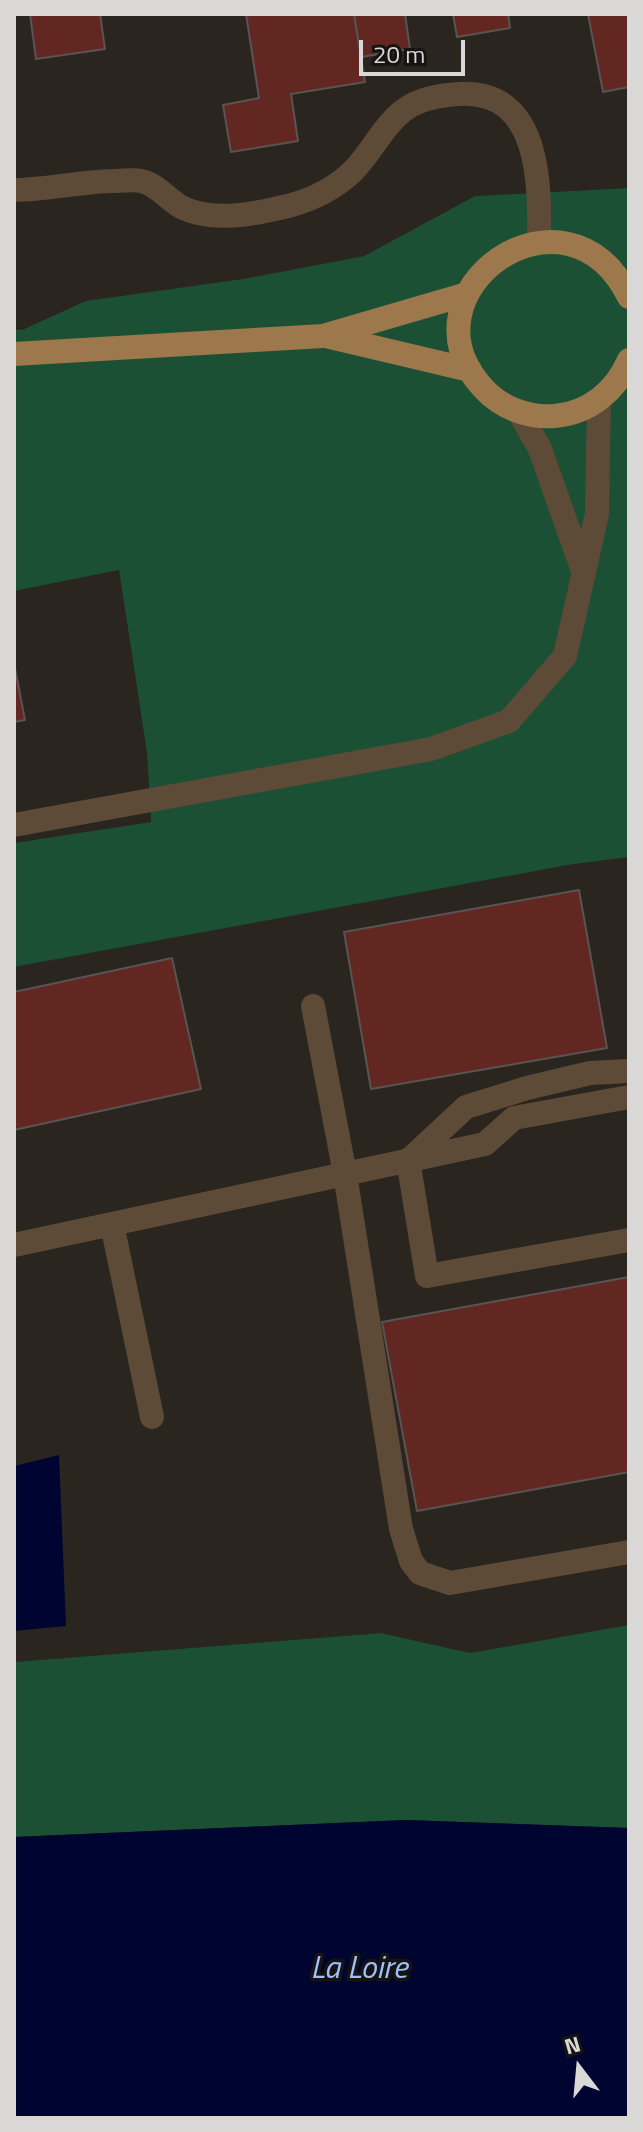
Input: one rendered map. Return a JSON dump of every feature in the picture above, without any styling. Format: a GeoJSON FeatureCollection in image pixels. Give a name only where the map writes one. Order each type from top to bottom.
{"type":"FeatureCollection","features":[{"type":"Feature","properties":{"kind":"main road"},"geometry":{"type":"LineString","coordinates":[[629,265],[603,261],[573,245],[539,242],[516,248],[496,259],[479,275],[467,294],[461,316],[460,338],[470,370],[491,396],[519,412],[543,416],[566,414],[599,400],[615,385],[629,360]]}},
{"type":"Feature","properties":{"kind":"main road"},"geometry":{"type":"LineString","coordinates":[[603,261],[629,297]]}},
{"type":"Feature","properties":{"kind":"main road"},"geometry":{"type":"LineString","coordinates":[[14,354],[323,336],[467,294]]}},
{"type":"Feature","properties":{"kind":"main road"},"geometry":{"type":"LineString","coordinates":[[323,336],[470,370]]}},
{"type":"Feature","properties":{"kind":"street"},"geometry":{"type":"LineString","coordinates":[[14,190],[40,190],[90,181],[141,181],[164,192],[181,206],[206,215],[238,215],[291,205],[325,192],[353,171],[385,128],[408,107],[440,96],[470,94],[500,102],[519,119],[535,154],[541,206],[539,242]]}},
{"type":"Feature","properties":{"kind":"street"},"geometry":{"type":"LineString","coordinates":[[14,825],[431,749],[509,721],[565,656],[597,514],[599,400]]}},
{"type":"Feature","properties":{"kind":"street"},"geometry":{"type":"LineString","coordinates":[[519,412],[540,449],[584,574]]}},
{"type":"Feature","properties":{"kind":"street"},"geometry":{"type":"LineString","coordinates":[[313,1006],[345,1174],[401,1529],[411,1561],[420,1573],[450,1583],[629,1552]]}},
{"type":"Feature","properties":{"kind":"street"},"geometry":{"type":"LineString","coordinates":[[408,1160],[466,1107],[590,1073],[629,1071]]}},
{"type":"Feature","properties":{"kind":"street"},"geometry":{"type":"LineString","coordinates":[[14,1245],[485,1144],[514,1118],[629,1097]]}},
{"type":"Feature","properties":{"kind":"street"},"geometry":{"type":"LineString","coordinates":[[408,1160],[427,1276],[629,1240]]}},
{"type":"Feature","properties":{"kind":"street"},"geometry":{"type":"LineString","coordinates":[[112,1224],[152,1417]]}},
{"type":"Feature","properties":{"kind":"shaded area"},"geometry":{"type":"Polygon","coordinates":[[[14,14],[629,14],[629,188],[475,196],[364,256],[243,279],[14,330],[14,14]]]}},
{"type":"Feature","properties":{"kind":"shaded area"},"geometry":{"type":"Polygon","coordinates":[[[119,570],[147,753],[151,823],[14,843],[14,591],[119,570]]]}},
{"type":"Feature","properties":{"kind":"shaded area"},"geometry":{"type":"Polygon","coordinates":[[[629,857],[629,1625],[470,1653],[381,1633],[14,1662],[14,967],[568,865],[629,857]]]}},
{"type":"Feature","properties":{"kind":"green space"},"geometry":{"type":"Polygon","coordinates":[[[629,188],[629,857],[568,865],[14,967],[14,843],[151,822],[147,753],[119,570],[14,591],[14,330],[24,329],[86,301],[243,279],[364,256],[475,196],[629,188]]]}},
{"type":"Feature","properties":{"kind":"green space"},"geometry":{"type":"Polygon","coordinates":[[[629,1625],[629,1828],[406,1820],[14,1837],[14,1662],[381,1633],[470,1653],[629,1625]]]}},
{"type":"Feature","properties":{"kind":"water"},"geometry":{"type":"Polygon","coordinates":[[[59,1455],[66,1626],[14,1631],[14,1466],[59,1455]]]}},
{"type":"Feature","properties":{"kind":"water","name":"La Loire"},"geometry":{"type":"Polygon","coordinates":[[[406,1820],[629,1828],[629,2118],[14,2118],[14,1837],[406,1820]]]}},
{"type":"Feature","properties":{"kind":"building"},"geometry":{"type":"Polygon","coordinates":[[[30,14],[100,14],[105,49],[36,59],[30,14]]]}},
{"type":"Feature","properties":{"kind":"building"},"geometry":{"type":"Polygon","coordinates":[[[246,14],[354,14],[365,82],[291,94],[298,141],[231,152],[223,105],[259,98],[246,14]]]}},
{"type":"Feature","properties":{"kind":"building"},"geometry":{"type":"Polygon","coordinates":[[[354,14],[405,14],[410,49],[361,57],[354,14]]]}},
{"type":"Feature","properties":{"kind":"building"},"geometry":{"type":"Polygon","coordinates":[[[453,14],[508,14],[510,28],[457,37],[453,14]]]}},
{"type":"Feature","properties":{"kind":"building"},"geometry":{"type":"Polygon","coordinates":[[[588,14],[629,14],[629,87],[603,92],[588,14]]]}},
{"type":"Feature","properties":{"kind":"building"},"geometry":{"type":"Polygon","coordinates":[[[14,663],[25,720],[14,722],[14,663]]]}},
{"type":"Feature","properties":{"kind":"building"},"geometry":{"type":"Polygon","coordinates":[[[579,890],[607,1048],[371,1089],[344,932],[579,890]]]}},
{"type":"Feature","properties":{"kind":"building"},"geometry":{"type":"Polygon","coordinates":[[[172,958],[201,1089],[14,1130],[14,992],[172,958]]]}},
{"type":"Feature","properties":{"kind":"building"},"geometry":{"type":"Polygon","coordinates":[[[629,1277],[629,1472],[417,1511],[382,1322],[629,1277]]]}}]}
